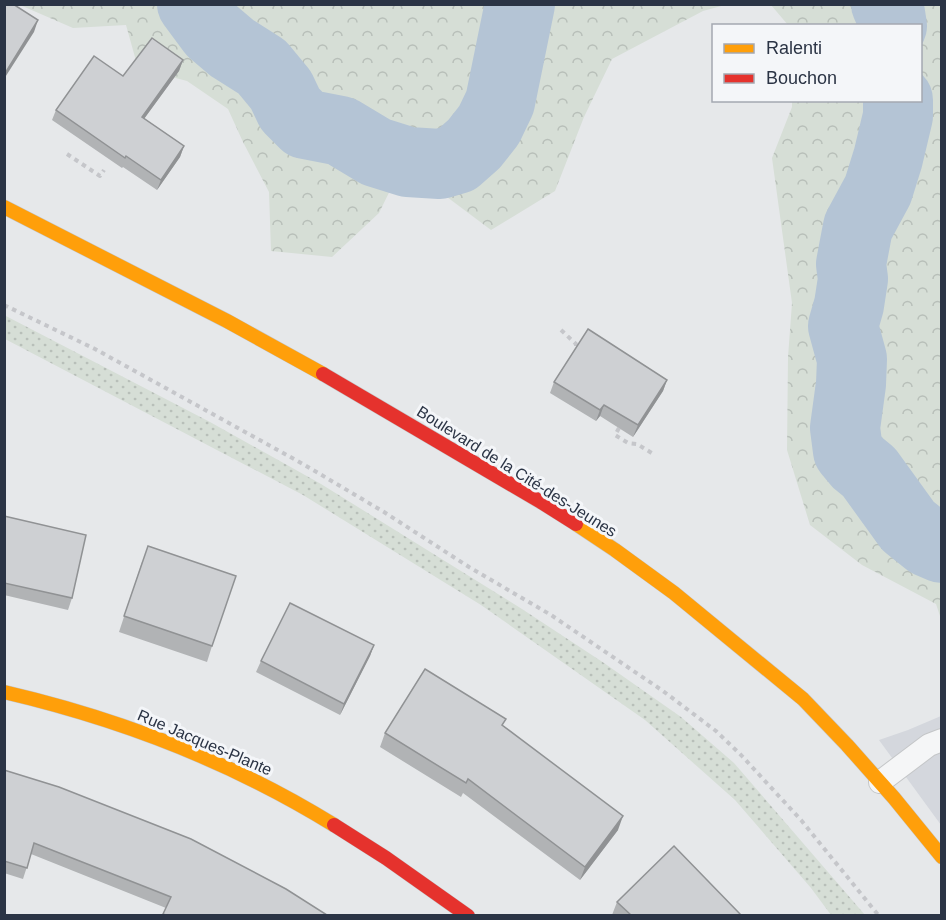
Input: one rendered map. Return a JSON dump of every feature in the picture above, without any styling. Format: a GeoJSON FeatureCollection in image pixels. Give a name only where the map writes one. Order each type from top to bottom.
{"type":"FeatureCollection","features":[{"type":"Feature","properties":{"kind":"main road","name":"Boulevard de la Cité-des-Jeunes"},"geometry":{"type":"LineString","coordinates":[[4,207],[227,321],[426,433],[601,541],[674,593],[802,699],[880,782],[942,857]]}},
{"type":"Feature","properties":{"kind":"main road","name":"Rue Jacques-Plante"},"geometry":{"type":"LineString","coordinates":[[4,692],[110,721],[240,772],[285,795],[387,858],[468,915]]}},
{"type":"Feature","properties":{"kind":"lane"},"geometry":{"type":"LineString","coordinates":[[880,782],[929,745],[942,740]]}},
{"type":"Feature","properties":{"kind":"path"},"geometry":{"type":"LineString","coordinates":[[67,154],[100,176],[104,170]]}},
{"type":"Feature","properties":{"kind":"path"},"geometry":{"type":"LineString","coordinates":[[4,305],[95,349],[303,464],[551,615],[663,691],[716,731],[741,755],[801,820],[879,915]]}},
{"type":"Feature","properties":{"kind":"path"},"geometry":{"type":"LineString","coordinates":[[561,330],[576,344],[575,353]]}},
{"type":"Feature","properties":{"kind":"path"},"geometry":{"type":"LineString","coordinates":[[619,428],[615,435],[655,455]]}},
{"type":"Feature","properties":{"kind":"shaded area"},"geometry":{"type":"Polygon","coordinates":[[[941,716],[941,825],[879,740],[941,716]]]}},
{"type":"Feature","properties":{"kind":"green space"},"geometry":{"type":"Polygon","coordinates":[[[20,5],[725,5],[703,11],[612,59],[584,117],[555,191],[491,230],[403,164],[379,213],[332,257],[271,251],[269,192],[228,109],[187,81],[138,68],[126,25],[73,28],[20,5]]]}},
{"type":"Feature","properties":{"kind":"green space"},"geometry":{"type":"Polygon","coordinates":[[[771,5],[941,5],[941,619],[936,604],[862,565],[810,525],[787,450],[788,357],[792,303],[772,158],[792,102],[922,102],[922,24],[787,24],[771,5]]]}},
{"type":"Feature","properties":{"kind":"green space"},"geometry":{"type":"Polygon","coordinates":[[[4,315],[210,422],[321,484],[522,609],[604,663],[681,717],[734,763],[865,915],[831,915],[811,888],[735,800],[645,720],[481,605],[303,495],[5,339],[4,315]]]}},
{"type":"Feature","properties":{"kind":"building"},"geometry":{"type":"Polygon","coordinates":[[[4,4],[13,4],[38,20],[4,75],[4,4]]]}},
{"type":"Feature","properties":{"kind":"building"},"geometry":{"type":"Polygon","coordinates":[[[152,38],[183,60],[142,117],[184,146],[161,180],[56,110],[94,56],[123,76],[152,38]]]}},
{"type":"Feature","properties":{"kind":"building"},"geometry":{"type":"Polygon","coordinates":[[[588,329],[667,380],[638,425],[604,405],[600,410],[554,382],[588,329]]]}},
{"type":"Feature","properties":{"kind":"building"},"geometry":{"type":"Polygon","coordinates":[[[4,516],[86,535],[72,598],[4,583],[4,516]]]}},
{"type":"Feature","properties":{"kind":"building"},"geometry":{"type":"Polygon","coordinates":[[[148,546],[236,576],[212,646],[124,616],[148,546]]]}},
{"type":"Feature","properties":{"kind":"building"},"geometry":{"type":"Polygon","coordinates":[[[290,603],[374,645],[344,704],[261,661],[290,603]]]}},
{"type":"Feature","properties":{"kind":"building"},"geometry":{"type":"Polygon","coordinates":[[[425,669],[506,719],[502,725],[623,816],[585,867],[468,779],[466,783],[385,733],[425,669]]]}},
{"type":"Feature","properties":{"kind":"building"},"geometry":{"type":"Polygon","coordinates":[[[4,770],[59,787],[191,839],[286,889],[327,915],[166,915],[163,914],[171,897],[34,843],[27,868],[4,861],[4,770]]]}},
{"type":"Feature","properties":{"kind":"building"},"geometry":{"type":"Polygon","coordinates":[[[674,846],[739,915],[631,915],[617,902],[674,846]]]}},
{"type":"Feature","properties":{"kind":"waterway"},"geometry":{"type":"LineString","coordinates":[[192,4],[212,31],[232,48],[262,67],[281,90],[290,109],[305,124],[341,131],[376,152],[408,162],[440,164],[457,159],[474,144],[489,125],[500,102],[520,4]]}},
{"type":"Feature","properties":{"kind":"waterway"},"geometry":{"type":"LineString","coordinates":[[886,4],[892,24]]}},
{"type":"Feature","properties":{"kind":"waterway"},"geometry":{"type":"LineString","coordinates":[[898,102],[898,116],[888,158],[878,190],[858,227],[851,264],[853,279],[843,326],[852,359],[845,428],[848,451],[869,472],[908,526],[928,542],[942,548]]}},
{"type":"Feature","properties":{"kind":"traffic: slow"},"geometry":{"type":"LineString","coordinates":[[4,207],[227,321],[323,374]]}},
{"type":"Feature","properties":{"kind":"traffic: slow"},"geometry":{"type":"LineString","coordinates":[[576,524],[674,593],[803,699],[894,798],[942,857]]}},
{"type":"Feature","properties":{"kind":"traffic: slow"},"geometry":{"type":"LineString","coordinates":[[4,692],[90,715],[174,745],[256,781],[334,825]]}},
{"type":"Feature","properties":{"kind":"traffic: jam"},"geometry":{"type":"LineString","coordinates":[[323,374],[576,524]]}},
{"type":"Feature","properties":{"kind":"traffic: jam"},"geometry":{"type":"LineString","coordinates":[[334,825],[386,858],[468,916]]}}]}
